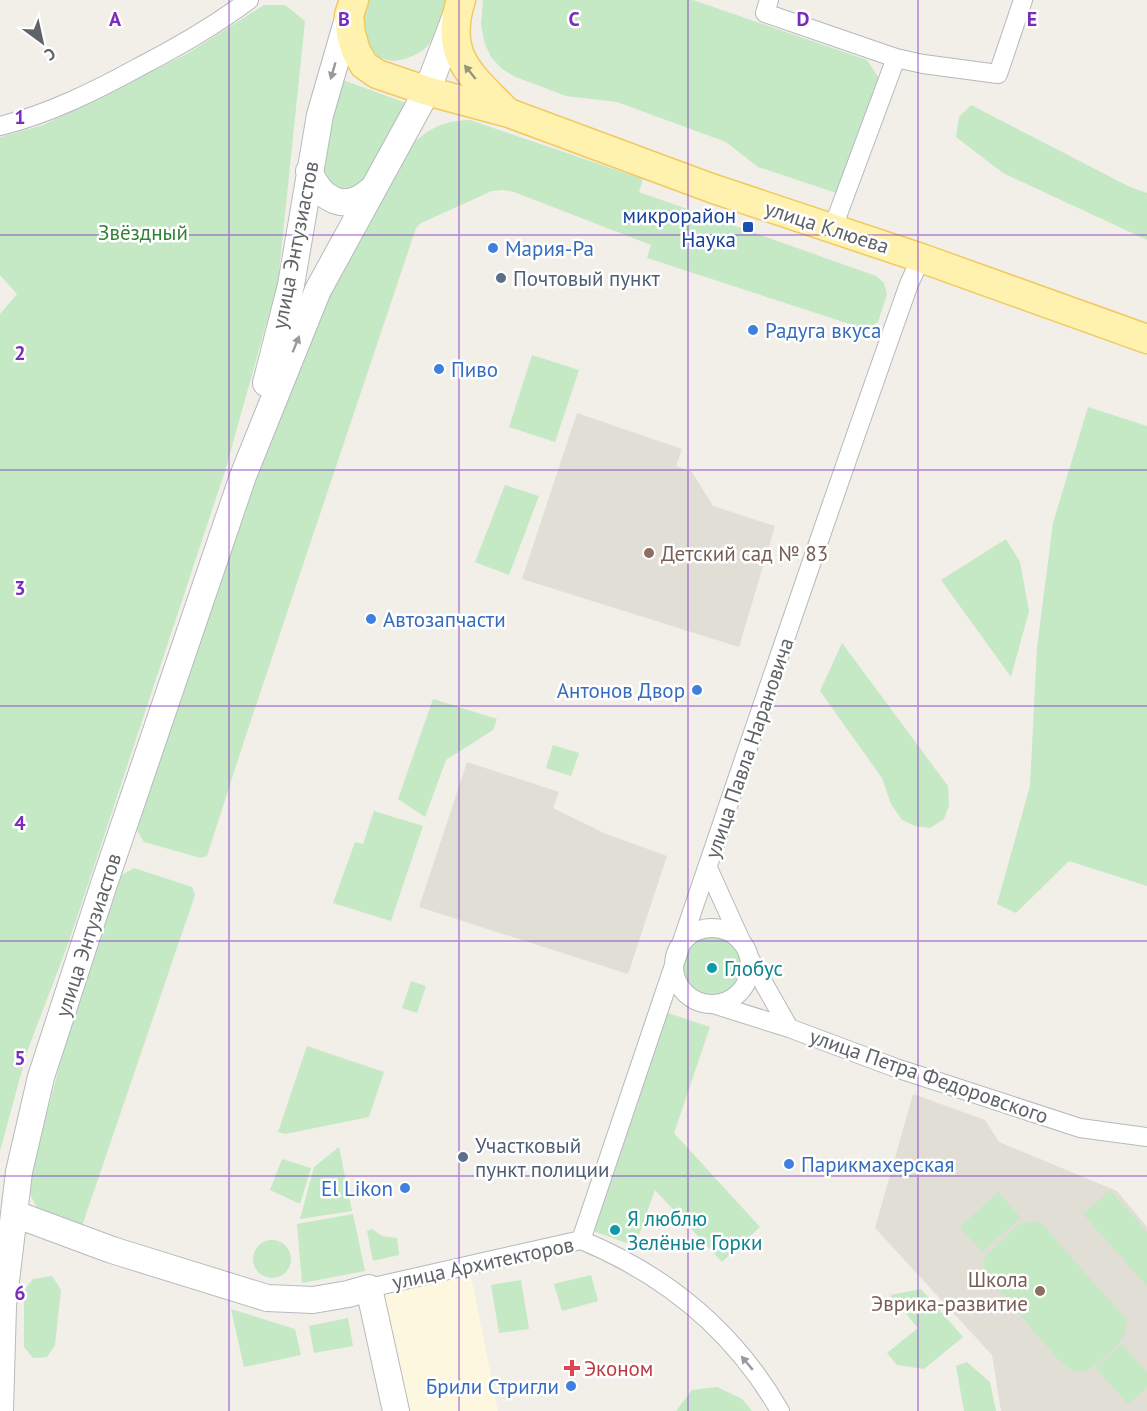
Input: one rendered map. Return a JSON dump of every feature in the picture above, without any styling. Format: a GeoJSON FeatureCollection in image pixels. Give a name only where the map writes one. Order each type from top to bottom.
{"type":"FeatureCollection","features":[{"type":"Feature","properties":{"kind":"main road","name":"улица Клюева"},"geometry":{"type":"LineString","coordinates":[[351,7],[351,34],[356,51],[364,64],[377,74],[427,91],[509,113],[711,188],[921,258],[1147,339]]}},
{"type":"Feature","properties":{"kind":"main road","name":"улица Энтузиастов"},"geometry":{"type":"LineString","coordinates":[[243,476],[291,285],[320,115],[351,7]]}},
{"type":"Feature","properties":{"kind":"main road","name":"улица Клюева"},"geometry":{"type":"LineString","coordinates":[[458,9],[456,48],[461,61],[468,72],[509,113]]}},
{"type":"Feature","properties":{"kind":"main road","name":"улица Энтузиастов"},"geometry":{"type":"LineString","coordinates":[[0,1410],[3,1306],[20,1172],[42,1077],[104,884],[243,476],[318,290],[427,91],[458,9]]}},
{"type":"Feature","properties":{"kind":"main road"},"geometry":{"type":"LineString","coordinates":[[309,171],[320,192],[334,202],[362,199],[371,190]]}},
{"type":"Feature","properties":{"kind":"main road","name":"улица Архитекторов"},"geometry":{"type":"LineString","coordinates":[[15,1214],[112,1250],[267,1298],[313,1300],[369,1288],[396,1411]]}},
{"type":"Feature","properties":{"kind":"street"},"geometry":{"type":"LineString","coordinates":[[0,126],[18,122],[88,95],[221,21],[249,0]]}},
{"type":"Feature","properties":{"kind":"street"},"geometry":{"type":"LineString","coordinates":[[769,0],[765,13],[896,58],[998,74],[1023,0]]}},
{"type":"Feature","properties":{"kind":"street"},"geometry":{"type":"LineString","coordinates":[[832,230],[896,58]]}},
{"type":"Feature","properties":{"kind":"street","name":"улица Павла Нарановича"},"geometry":{"type":"LineString","coordinates":[[581,1240],[676,955],[708,868],[868,399],[909,284],[921,258]]}},
{"type":"Feature","properties":{"kind":"street"},"geometry":{"type":"LineString","coordinates":[[708,868],[746,951],[789,1028]]}},
{"type":"Feature","properties":{"kind":"street"},"geometry":{"type":"LineString","coordinates":[[666,986],[696,1000],[713,1004],[729,1000],[742,990],[749,974],[746,951],[728,932],[706,929],[688,938],[679,948],[676,955],[675,973],[682,989],[688,995]]}},
{"type":"Feature","properties":{"kind":"street","name":"улица Петра Федоровского"},"geometry":{"type":"LineString","coordinates":[[713,1004],[789,1028],[896,1068],[1080,1128],[1147,1137]]}},
{"type":"Feature","properties":{"kind":"street","name":"улица Архитекторов"},"geometry":{"type":"LineString","coordinates":[[369,1288],[581,1240],[651,1274],[686,1300],[718,1329],[764,1382],[780,1411]]}},
{"type":"Feature","properties":{"kind":"shaded area","name":"Детский сад № 83"},"geometry":{"type":"Polygon","coordinates":[[[577,413],[682,449],[676,466],[692,472],[713,506],[775,526],[739,647],[522,579],[577,413]]]}},
{"type":"Feature","properties":{"kind":"shaded area"},"geometry":{"type":"Polygon","coordinates":[[[467,762],[559,792],[553,808],[606,834],[667,856],[628,974],[419,907],[467,762]]]}},
{"type":"Feature","properties":{"kind":"shaded area","name":"Школа Эврика-развитие"},"geometry":{"type":"Polygon","coordinates":[[[913,1094],[985,1120],[999,1142],[1117,1191],[1147,1227],[1147,1411],[1001,1411],[992,1355],[875,1228],[913,1094]]]}},
{"type":"Feature","properties":{"kind":"shaded area"},"geometry":{"type":"Polygon","coordinates":[[[470,1271],[498,1411],[410,1411],[382,1289],[470,1271]]]}},
{"type":"Feature","properties":{"kind":"green space"},"geometry":{"type":"Polygon","coordinates":[[[367,0],[447,0],[433,39],[428,46],[414,56],[394,61],[383,59],[369,45],[363,23],[367,0]]]}},
{"type":"Feature","properties":{"kind":"green space"},"geometry":{"type":"Polygon","coordinates":[[[483,0],[693,0],[867,60],[881,81],[836,193],[758,167],[726,142],[617,102],[566,96],[513,76],[491,57],[485,44],[481,25],[483,0]]]}},
{"type":"Feature","properties":{"kind":"green space","name":"Звёздный"},"geometry":{"type":"Polygon","coordinates":[[[264,5],[285,5],[305,21],[278,282],[225,471],[68,944],[27,1052],[0,1151],[0,314],[17,294],[0,275],[0,137],[43,125],[185,55],[264,5]]]}},
{"type":"Feature","properties":{"kind":"green space"},"geometry":{"type":"Polygon","coordinates":[[[340,79],[406,103],[363,180],[352,189],[341,191],[329,184],[322,171],[340,79]]]}},
{"type":"Feature","properties":{"kind":"green space"},"geometry":{"type":"Polygon","coordinates":[[[971,105],[1130,187],[1147,193],[1147,240],[1003,173],[956,137],[959,117],[971,105]]]}},
{"type":"Feature","properties":{"kind":"green space"},"geometry":{"type":"Polygon","coordinates":[[[470,120],[643,179],[639,192],[876,276],[884,283],[887,294],[878,322],[870,327],[862,328],[647,258],[651,245],[514,192],[492,191],[421,223],[416,228],[207,856],[201,858],[144,842],[136,829],[225,561],[316,321],[412,144],[438,126],[470,120]]]}},
{"type":"Feature","properties":{"kind":"green space"},"geometry":{"type":"Polygon","coordinates":[[[532,355],[579,370],[555,442],[509,427],[532,355]]]}},
{"type":"Feature","properties":{"kind":"green space"},"geometry":{"type":"Polygon","coordinates":[[[1088,407],[1147,426],[1147,886],[1069,861],[1016,913],[997,904],[1030,786],[1037,647],[1053,523],[1088,407]]]}},
{"type":"Feature","properties":{"kind":"green space"},"geometry":{"type":"Polygon","coordinates":[[[505,485],[539,496],[509,575],[475,562],[505,485]]]}},
{"type":"Feature","properties":{"kind":"green space"},"geometry":{"type":"Polygon","coordinates":[[[1006,539],[1020,562],[1029,611],[1011,677],[941,580],[1006,539]]]}},
{"type":"Feature","properties":{"kind":"green space"},"geometry":{"type":"Polygon","coordinates":[[[842,643],[948,786],[949,805],[944,819],[930,828],[915,826],[902,820],[891,804],[882,778],[820,691],[842,643]]]}},
{"type":"Feature","properties":{"kind":"green space"},"geometry":{"type":"Polygon","coordinates":[[[433,699],[497,719],[493,730],[446,760],[425,817],[398,799],[433,699]]]}},
{"type":"Feature","properties":{"kind":"green space"},"geometry":{"type":"Polygon","coordinates":[[[553,745],[579,753],[571,776],[546,768],[553,745]]]}},
{"type":"Feature","properties":{"kind":"green space"},"geometry":{"type":"Polygon","coordinates":[[[374,811],[423,826],[391,921],[333,903],[355,842],[363,844],[374,811]]]}},
{"type":"Feature","properties":{"kind":"green space"},"geometry":{"type":"Polygon","coordinates":[[[134,868],[192,887],[195,895],[82,1226],[39,1212],[27,1188],[68,1034],[120,876],[134,868]]]}},
{"type":"Feature","properties":{"kind":"green space"},"geometry":{"type":"Polygon","coordinates":[[[706,937],[718,937],[733,945],[741,960],[741,972],[733,987],[718,995],[706,995],[691,987],[683,972],[683,960],[691,945],[706,937]]]}},
{"type":"Feature","properties":{"kind":"green space"},"geometry":{"type":"Polygon","coordinates":[[[411,981],[426,986],[417,1013],[402,1008],[411,981]]]}},
{"type":"Feature","properties":{"kind":"green space"},"geometry":{"type":"Polygon","coordinates":[[[665,1012],[710,1027],[674,1133],[760,1227],[722,1262],[655,1190],[635,1246],[590,1230],[665,1012]]]}},
{"type":"Feature","properties":{"kind":"green space"},"geometry":{"type":"Polygon","coordinates":[[[307,1046],[384,1072],[369,1117],[285,1134],[278,1132],[307,1046]]]}},
{"type":"Feature","properties":{"kind":"green space"},"geometry":{"type":"Polygon","coordinates":[[[339,1147],[352,1211],[300,1219],[314,1167],[339,1147]]]}},
{"type":"Feature","properties":{"kind":"green space"},"geometry":{"type":"Polygon","coordinates":[[[282,1159],[311,1168],[300,1204],[270,1190],[282,1159]]]}},
{"type":"Feature","properties":{"kind":"green space"},"geometry":{"type":"Polygon","coordinates":[[[1110,1190],[1147,1232],[1147,1286],[1083,1214],[1110,1190]]]}},
{"type":"Feature","properties":{"kind":"green space"},"geometry":{"type":"Polygon","coordinates":[[[998,1192],[1021,1218],[982,1252],[960,1227],[998,1192]]]}},
{"type":"Feature","properties":{"kind":"green space"},"geometry":{"type":"Polygon","coordinates":[[[353,1214],[365,1271],[302,1283],[297,1224],[353,1214]]]}},
{"type":"Feature","properties":{"kind":"green space"},"geometry":{"type":"Polygon","coordinates":[[[1033,1221],[1041,1223],[1126,1319],[1124,1335],[1120,1342],[1089,1370],[1074,1371],[1063,1364],[984,1272],[984,1258],[1019,1224],[1033,1221]]]}},
{"type":"Feature","properties":{"kind":"green space"},"geometry":{"type":"Polygon","coordinates":[[[372,1229],[382,1236],[397,1238],[399,1255],[373,1261],[367,1231],[372,1229]]]}},
{"type":"Feature","properties":{"kind":"green space"},"geometry":{"type":"Polygon","coordinates":[[[272,1240],[286,1245],[291,1259],[286,1273],[272,1278],[258,1273],[253,1259],[258,1245],[272,1240]]]}},
{"type":"Feature","properties":{"kind":"green space"},"geometry":{"type":"Polygon","coordinates":[[[591,1275],[598,1301],[562,1311],[554,1284],[591,1275]]]}},
{"type":"Feature","properties":{"kind":"green space"},"geometry":{"type":"Polygon","coordinates":[[[52,1276],[61,1290],[55,1345],[47,1357],[33,1358],[24,1347],[24,1290],[33,1279],[52,1276]]]}},
{"type":"Feature","properties":{"kind":"green space"},"geometry":{"type":"Polygon","coordinates":[[[521,1280],[529,1329],[499,1333],[491,1285],[521,1280]]]}},
{"type":"Feature","properties":{"kind":"green space"},"geometry":{"type":"Polygon","coordinates":[[[921,1289],[963,1337],[924,1369],[897,1365],[887,1353],[918,1328],[890,1295],[921,1289]]]}},
{"type":"Feature","properties":{"kind":"green space"},"geometry":{"type":"Polygon","coordinates":[[[231,1309],[295,1329],[301,1355],[244,1367],[231,1309]]]}},
{"type":"Feature","properties":{"kind":"green space"},"geometry":{"type":"Polygon","coordinates":[[[348,1318],[353,1346],[314,1353],[309,1326],[348,1318]]]}},
{"type":"Feature","properties":{"kind":"green space"},"geometry":{"type":"Polygon","coordinates":[[[1122,1344],[1147,1372],[1147,1388],[1128,1404],[1095,1367],[1122,1344]]]}},
{"type":"Feature","properties":{"kind":"green space"},"geometry":{"type":"Polygon","coordinates":[[[967,1362],[990,1382],[996,1411],[964,1411],[956,1366],[967,1362]]]}},
{"type":"Feature","properties":{"kind":"green space"},"geometry":{"type":"Polygon","coordinates":[[[717,1387],[742,1399],[752,1411],[676,1411],[692,1390],[717,1387]]]}},
{"type":"Feature","properties":{"kind":"place","name":"микрорайон Наука"},"geometry":{"type":"Point","coordinates":[748,227]}},
{"type":"Feature","properties":{"kind":"place","name":"Мария-Ра"},"geometry":{"type":"Point","coordinates":[493,248]}},
{"type":"Feature","properties":{"kind":"place","name":"Почтовый пункт"},"geometry":{"type":"Point","coordinates":[501,278]}},
{"type":"Feature","properties":{"kind":"place","name":"Радуга вкуса"},"geometry":{"type":"Point","coordinates":[753,330]}},
{"type":"Feature","properties":{"kind":"place","name":"Пиво"},"geometry":{"type":"Point","coordinates":[439,369]}},
{"type":"Feature","properties":{"kind":"place","name":"Детский сад № 83"},"geometry":{"type":"Point","coordinates":[649,553]}},
{"type":"Feature","properties":{"kind":"place","name":"Автозапчасти"},"geometry":{"type":"Point","coordinates":[371,619]}},
{"type":"Feature","properties":{"kind":"place","name":"Антонов Двор"},"geometry":{"type":"Point","coordinates":[697,690]}},
{"type":"Feature","properties":{"kind":"place","name":"Глобус"},"geometry":{"type":"Point","coordinates":[712,968]}},
{"type":"Feature","properties":{"kind":"place","name":"Участковый пункт полиции"},"geometry":{"type":"Point","coordinates":[463,1157]}},
{"type":"Feature","properties":{"kind":"place","name":"Парикмахерская"},"geometry":{"type":"Point","coordinates":[789,1164]}},
{"type":"Feature","properties":{"kind":"place","name":"El Likon"},"geometry":{"type":"Point","coordinates":[405,1188]}},
{"type":"Feature","properties":{"kind":"place","name":"Я люблю Зелёные Горки"},"geometry":{"type":"Point","coordinates":[615,1230]}},
{"type":"Feature","properties":{"kind":"place","name":"Школа Эврика-развитие"},"geometry":{"type":"Point","coordinates":[1040,1291]}},
{"type":"Feature","properties":{"kind":"place","name":"Эконом"},"geometry":{"type":"Point","coordinates":[572,1368]}},
{"type":"Feature","properties":{"kind":"place","name":"Брили Стригли"},"geometry":{"type":"Point","coordinates":[571,1386]}}]}
